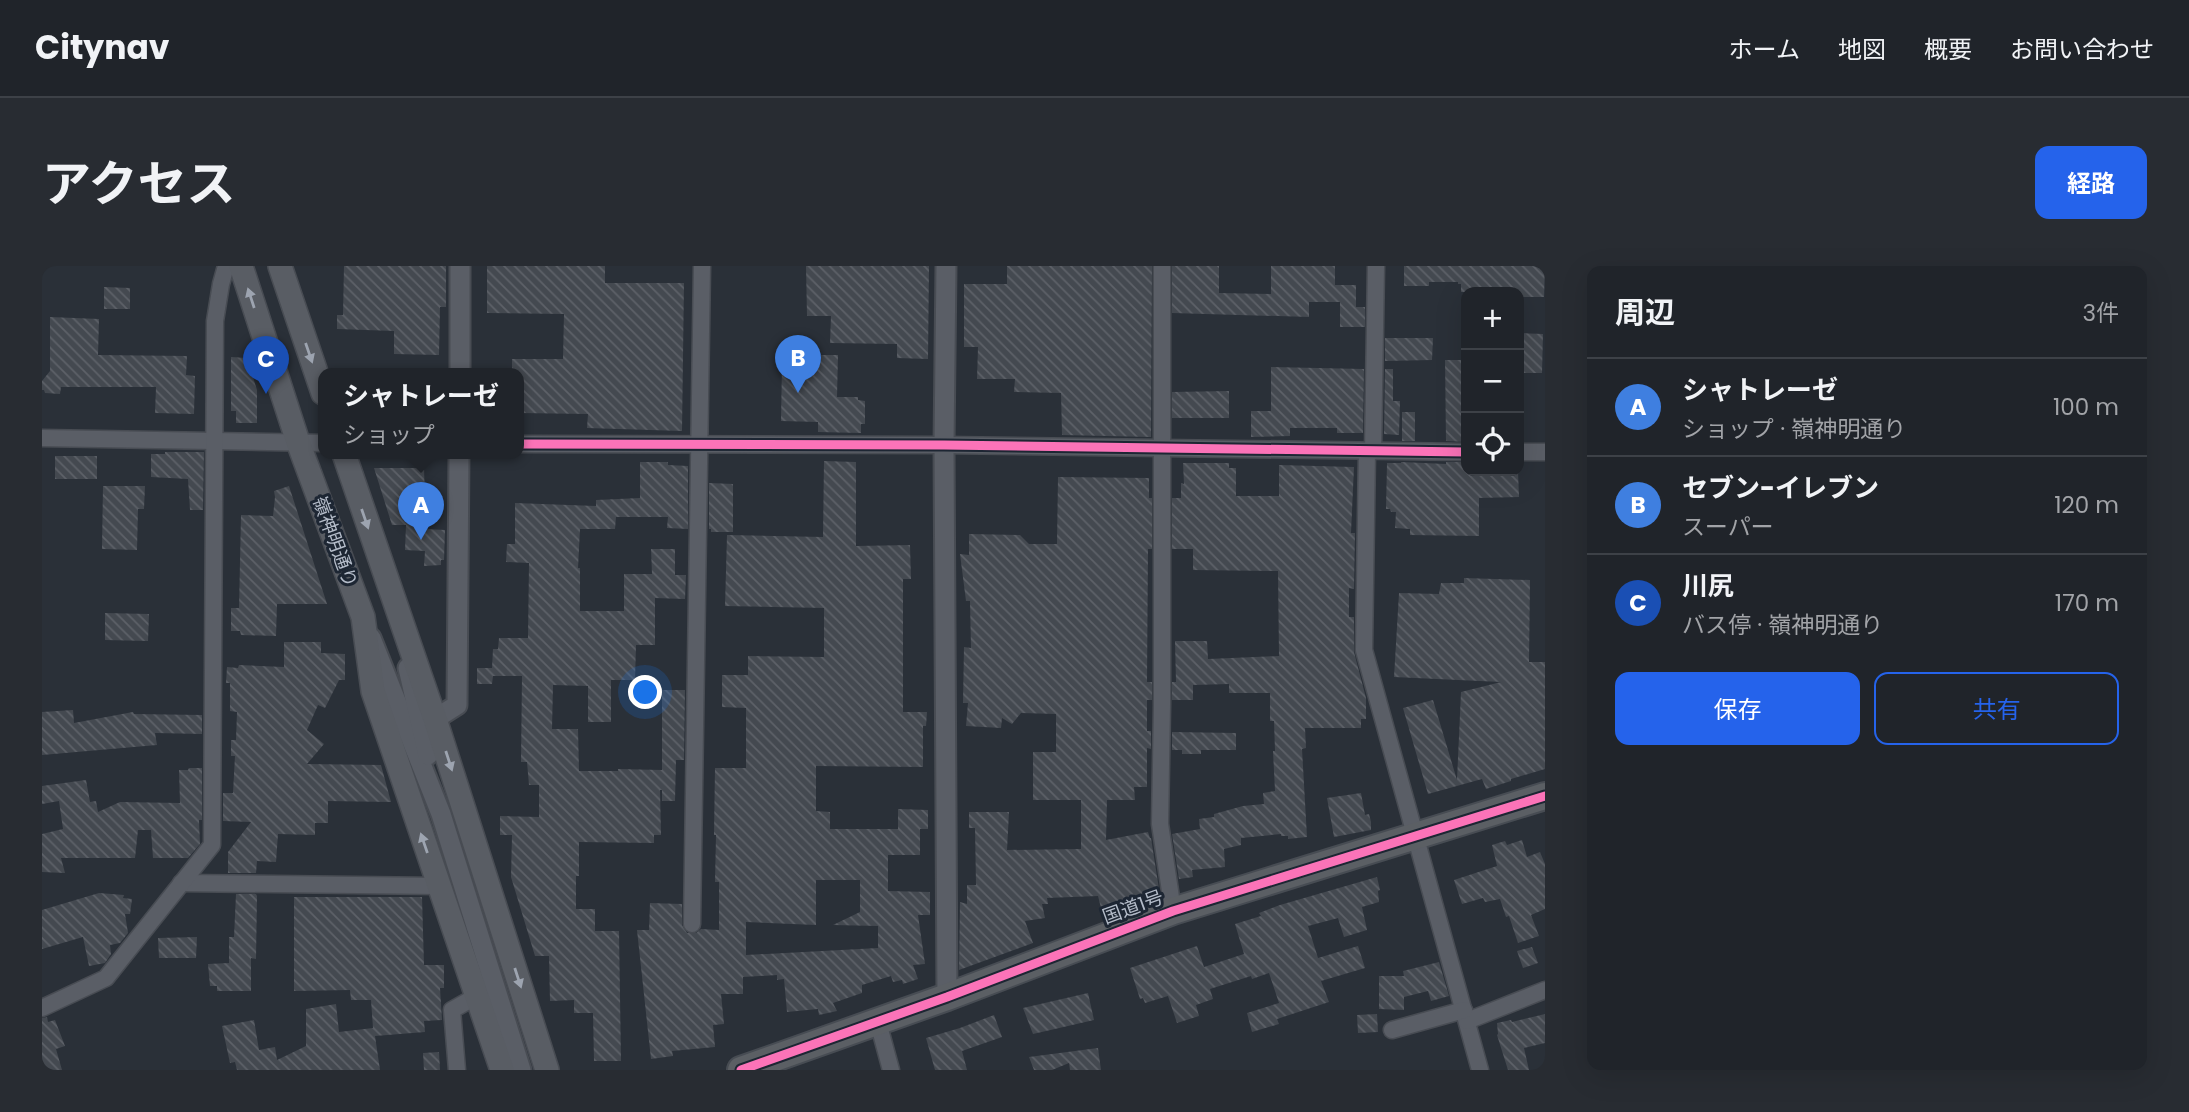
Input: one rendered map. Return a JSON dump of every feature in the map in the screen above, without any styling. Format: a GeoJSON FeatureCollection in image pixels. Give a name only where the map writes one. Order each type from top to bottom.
{"type":"FeatureCollection","features":[{"type":"Feature","properties":{"kind":"highway","name":"国道1号"},"geometry":{"type":"LineString","coordinates":[[741,1070],[947,997],[1173,911],[1545,796]]}},
{"type":"Feature","properties":{"kind":"main road","name":"嶺神明通り"},"geometry":{"type":"LineString","coordinates":[[241,266],[298,442],[363,617]]}},
{"type":"Feature","properties":{"kind":"main road"},"geometry":{"type":"LineString","coordinates":[[280,266],[318,378]]}},
{"type":"Feature","properties":{"kind":"main road","name":"嶺神明通り"},"geometry":{"type":"LineString","coordinates":[[346,459],[394,604]]}},
{"type":"Feature","properties":{"kind":"main road"},"geometry":{"type":"LineString","coordinates":[[394,604],[435,719],[547,1070]]}},
{"type":"Feature","properties":{"kind":"main road"},"geometry":{"type":"LineString","coordinates":[[363,617],[373,691],[502,1070]]}},
{"type":"Feature","properties":{"kind":"street"},"geometry":{"type":"LineString","coordinates":[[42,1008],[106,978],[212,845],[215,321],[220,284],[226,266]]}},
{"type":"Feature","properties":{"kind":"street"},"geometry":{"type":"LineString","coordinates":[[460,266],[460,368]]}},
{"type":"Feature","properties":{"kind":"street"},"geometry":{"type":"LineString","coordinates":[[692,924],[702,266]]}},
{"type":"Feature","properties":{"kind":"street"},"geometry":{"type":"LineString","coordinates":[[946,266],[944,445],[947,997]]}},
{"type":"Feature","properties":{"kind":"street"},"geometry":{"type":"LineString","coordinates":[[1162,266],[1160,824],[1173,911]]}},
{"type":"Feature","properties":{"kind":"street"},"geometry":{"type":"LineString","coordinates":[[1376,266],[1364,650],[1480,1070]]}},
{"type":"Feature","properties":{"kind":"street"},"geometry":{"type":"LineString","coordinates":[[42,438],[318,443]]}},
{"type":"Feature","properties":{"kind":"street"},"geometry":{"type":"LineString","coordinates":[[524,444],[944,445],[1461,452]]}},
{"type":"Feature","properties":{"kind":"street"},"geometry":{"type":"LineString","coordinates":[[1524,452],[1545,452]]}},
{"type":"Feature","properties":{"kind":"street"},"geometry":{"type":"LineString","coordinates":[[435,719],[457,705],[459,459]]}},
{"type":"Feature","properties":{"kind":"street","name":"嶺神明通り"},"geometry":{"type":"LineString","coordinates":[[394,604],[441,814]]}},
{"type":"Feature","properties":{"kind":"street","name":"嶺神明通り"},"geometry":{"type":"LineString","coordinates":[[363,617],[441,814],[521,1070]]}},
{"type":"Feature","properties":{"kind":"street"},"geometry":{"type":"LineString","coordinates":[[181,883],[438,886]]}},
{"type":"Feature","properties":{"kind":"street"},"geometry":{"type":"LineString","coordinates":[[1392,1031],[1466,1015],[1545,990]]}},
{"type":"Feature","properties":{"kind":"street"},"geometry":{"type":"LineString","coordinates":[[457,1070],[452,1010],[475,997]]}},
{"type":"Feature","properties":{"kind":"street"},"geometry":{"type":"LineString","coordinates":[[878,1022],[891,1070]]}},
{"type":"Feature","properties":{"kind":"building"},"geometry":{"type":"Polygon","coordinates":[[[344,266],[446,266],[446,307],[440,307],[439,355],[394,354],[394,331],[337,329],[337,315],[343,315],[344,266]]]}},
{"type":"Feature","properties":{"kind":"building"},"geometry":{"type":"Polygon","coordinates":[[[487,266],[605,266],[605,283],[684,283],[682,431],[587,428],[588,414],[524,413],[524,368],[512,368],[512,359],[563,359],[564,314],[487,313],[487,266]]]}},
{"type":"Feature","properties":{"kind":"building"},"geometry":{"type":"Polygon","coordinates":[[[806,266],[929,266],[928,359],[897,358],[897,344],[830,343],[831,316],[807,316],[806,266]]]}},
{"type":"Feature","properties":{"kind":"building"},"geometry":{"type":"Polygon","coordinates":[[[1007,266],[1152,266],[1151,437],[1062,435],[1061,393],[1014,392],[1015,379],[977,379],[978,347],[964,347],[964,284],[1007,284],[1007,266]]]}},
{"type":"Feature","properties":{"kind":"building"},"geometry":{"type":"Polygon","coordinates":[[[1172,266],[1219,266],[1219,293],[1271,294],[1271,266],[1335,266],[1335,285],[1356,285],[1356,307],[1365,307],[1365,327],[1340,327],[1340,302],[1309,302],[1309,317],[1172,313],[1172,266]]]}},
{"type":"Feature","properties":{"kind":"building"},"geometry":{"type":"Polygon","coordinates":[[[1404,266],[1545,266],[1544,297],[1524,297],[1524,287],[1461,287],[1458,282],[1429,282],[1429,286],[1404,286],[1404,266]]]}},
{"type":"Feature","properties":{"kind":"building"},"geometry":{"type":"Polygon","coordinates":[[[104,287],[130,288],[130,309],[104,309],[104,287]]]}},
{"type":"Feature","properties":{"kind":"building"},"geometry":{"type":"Polygon","coordinates":[[[50,317],[99,319],[98,355],[187,356],[186,375],[195,376],[194,414],[155,413],[156,387],[61,387],[60,394],[45,393],[42,390],[42,381],[50,371],[50,317]]]}},
{"type":"Feature","properties":{"kind":"building"},"geometry":{"type":"Polygon","coordinates":[[[1524,333],[1543,334],[1542,373],[1524,373],[1524,333]]]}},
{"type":"Feature","properties":{"kind":"building"},"geometry":{"type":"Polygon","coordinates":[[[1385,338],[1433,338],[1432,360],[1385,361],[1385,338]]]}},
{"type":"Feature","properties":{"kind":"building"},"geometry":{"type":"Polygon","coordinates":[[[821,355],[838,355],[837,397],[858,397],[858,400],[865,401],[865,424],[861,424],[861,433],[818,432],[818,422],[781,421],[782,364],[820,364],[821,355]]]}},
{"type":"Feature","properties":{"kind":"building"},"geometry":{"type":"Polygon","coordinates":[[[231,357],[247,358],[257,390],[257,423],[236,423],[236,411],[231,411],[231,357]]]}},
{"type":"Feature","properties":{"kind":"building"},"geometry":{"type":"Polygon","coordinates":[[[1445,360],[1461,360],[1461,442],[1446,441],[1445,360]]]}},
{"type":"Feature","properties":{"kind":"building"},"geometry":{"type":"Polygon","coordinates":[[[1271,367],[1364,369],[1363,433],[1337,433],[1337,428],[1290,428],[1290,436],[1251,437],[1251,411],[1271,411],[1271,367]]]}},
{"type":"Feature","properties":{"kind":"building"},"geometry":{"type":"Polygon","coordinates":[[[1385,369],[1393,369],[1393,401],[1400,401],[1399,435],[1384,434],[1385,369]]]}},
{"type":"Feature","properties":{"kind":"building"},"geometry":{"type":"Polygon","coordinates":[[[1229,391],[1229,418],[1172,418],[1172,392],[1229,391]]]}},
{"type":"Feature","properties":{"kind":"building"},"geometry":{"type":"Polygon","coordinates":[[[1402,412],[1415,412],[1415,441],[1402,441],[1402,412]]]}},
{"type":"Feature","properties":{"kind":"building"},"geometry":{"type":"Polygon","coordinates":[[[204,452],[203,510],[190,510],[188,479],[151,477],[151,454],[204,452]]]}},
{"type":"Feature","properties":{"kind":"building"},"geometry":{"type":"Polygon","coordinates":[[[55,456],[97,456],[97,479],[55,479],[55,456]]]}},
{"type":"Feature","properties":{"kind":"building"},"geometry":{"type":"Polygon","coordinates":[[[824,461],[856,462],[856,546],[910,545],[911,579],[903,579],[903,712],[927,712],[926,726],[923,726],[923,767],[816,766],[816,811],[830,812],[830,829],[898,829],[898,809],[928,810],[928,829],[920,829],[920,855],[888,855],[888,891],[930,892],[930,915],[918,915],[925,964],[913,965],[918,979],[903,984],[902,980],[893,982],[891,976],[862,985],[862,993],[833,1003],[837,1011],[819,1015],[818,1009],[787,1012],[784,979],[777,980],[777,975],[743,977],[743,994],[721,994],[724,1024],[713,1025],[715,1047],[672,1051],[673,1056],[651,1059],[637,930],[649,930],[650,903],[682,904],[682,925],[687,933],[696,933],[701,929],[719,930],[719,882],[715,882],[715,768],[746,768],[746,708],[722,707],[722,675],[748,675],[748,656],[824,657],[824,608],[725,606],[727,535],[823,537],[824,461]],[[816,880],[816,925],[746,922],[746,955],[878,948],[878,926],[833,925],[860,912],[860,880],[816,880]]]}},
{"type":"Feature","properties":{"kind":"building"},"geometry":{"type":"Polygon","coordinates":[[[640,462],[668,462],[668,465],[688,466],[688,529],[667,528],[668,517],[616,517],[615,529],[580,529],[580,611],[624,611],[624,574],[652,574],[651,549],[675,549],[675,575],[686,575],[685,599],[655,598],[655,645],[636,645],[635,680],[611,680],[611,722],[588,722],[588,686],[553,685],[552,729],[578,729],[579,771],[662,770],[662,690],[685,690],[684,760],[676,760],[675,801],[662,801],[660,790],[661,835],[654,835],[654,843],[579,842],[576,909],[595,909],[595,931],[619,931],[621,1061],[594,1061],[593,1013],[574,1013],[574,1000],[550,1001],[549,956],[535,956],[511,877],[512,835],[500,835],[500,816],[539,817],[539,785],[529,785],[527,762],[521,762],[522,676],[493,676],[492,684],[477,684],[477,668],[492,668],[493,649],[498,649],[499,638],[528,638],[529,563],[506,562],[507,544],[515,544],[515,503],[596,506],[596,500],[640,498],[640,462]]]}},
{"type":"Feature","properties":{"kind":"building"},"geometry":{"type":"Polygon","coordinates":[[[1461,462],[1461,476],[1518,476],[1519,497],[1479,498],[1479,536],[1410,535],[1410,529],[1395,528],[1396,512],[1386,509],[1387,463],[1461,462]]]}},
{"type":"Feature","properties":{"kind":"building"},"geometry":{"type":"Polygon","coordinates":[[[1183,463],[1229,463],[1229,468],[1236,468],[1236,496],[1279,496],[1279,465],[1354,467],[1351,533],[1355,533],[1354,589],[1349,588],[1349,617],[1354,617],[1354,652],[1366,698],[1366,719],[1361,719],[1361,728],[1305,728],[1306,748],[1302,749],[1307,837],[1288,839],[1288,836],[1281,834],[1241,838],[1241,845],[1224,849],[1225,867],[1192,870],[1193,877],[1179,879],[1172,834],[1200,829],[1199,819],[1214,817],[1214,814],[1243,806],[1264,804],[1263,793],[1275,791],[1275,751],[1274,721],[1270,721],[1270,693],[1229,693],[1229,684],[1193,685],[1193,700],[1172,700],[1172,682],[1176,682],[1175,641],[1207,641],[1208,659],[1279,656],[1278,571],[1193,570],[1193,549],[1172,549],[1172,498],[1181,498],[1181,483],[1184,484],[1183,463]]]}},
{"type":"Feature","properties":{"kind":"building"},"geometry":{"type":"Polygon","coordinates":[[[374,468],[424,468],[426,529],[445,530],[444,560],[441,560],[441,565],[424,566],[425,551],[405,550],[406,525],[392,525],[374,468]]]}},
{"type":"Feature","properties":{"kind":"building"},"geometry":{"type":"Polygon","coordinates":[[[1058,477],[1149,478],[1149,498],[1152,498],[1152,549],[1148,549],[1147,682],[1152,682],[1152,700],[1147,700],[1147,731],[1151,731],[1151,749],[1147,748],[1147,787],[1134,787],[1135,800],[1107,800],[1106,840],[1148,832],[1159,889],[1133,901],[1101,908],[1098,896],[1047,898],[1048,904],[1042,904],[1045,918],[1025,921],[1033,943],[959,970],[960,902],[967,904],[967,885],[976,885],[975,828],[969,828],[969,812],[1009,812],[1007,850],[1081,849],[1081,800],[1033,800],[1033,752],[1056,752],[1056,714],[1021,713],[1012,724],[1002,718],[1001,728],[966,726],[968,703],[963,703],[964,647],[971,648],[970,601],[966,601],[960,554],[969,555],[969,534],[1020,535],[1029,544],[1057,544],[1058,477]]]}},
{"type":"Feature","properties":{"kind":"building"},"geometry":{"type":"Polygon","coordinates":[[[709,483],[733,484],[733,532],[711,532],[709,529],[709,483]]]}},
{"type":"Feature","properties":{"kind":"building"},"geometry":{"type":"Polygon","coordinates":[[[103,486],[145,486],[144,509],[138,509],[137,550],[102,549],[103,486]]]}},
{"type":"Feature","properties":{"kind":"building"},"geometry":{"type":"Polygon","coordinates":[[[289,486],[327,604],[277,604],[276,636],[241,635],[240,631],[231,631],[231,608],[239,608],[241,515],[273,516],[274,491],[289,486]]]}},
{"type":"Feature","properties":{"kind":"building"},"geometry":{"type":"Polygon","coordinates":[[[1464,578],[1530,580],[1529,662],[1545,662],[1545,769],[1486,789],[1482,779],[1428,794],[1403,708],[1433,700],[1457,780],[1461,692],[1501,682],[1394,677],[1399,593],[1439,594],[1441,583],[1464,583],[1464,578]]]}},
{"type":"Feature","properties":{"kind":"building"},"geometry":{"type":"Polygon","coordinates":[[[105,613],[149,614],[148,641],[105,640],[105,613]]]}},
{"type":"Feature","properties":{"kind":"building"},"geometry":{"type":"Polygon","coordinates":[[[284,642],[321,642],[321,653],[345,654],[345,680],[339,680],[325,708],[318,705],[307,730],[324,744],[307,764],[381,765],[391,802],[328,801],[328,823],[315,823],[315,835],[278,834],[276,862],[257,861],[256,873],[228,873],[228,852],[251,822],[223,821],[223,793],[233,793],[235,756],[231,756],[231,740],[236,740],[237,712],[230,711],[227,667],[284,667],[284,642]]]}},
{"type":"Feature","properties":{"kind":"building"},"geometry":{"type":"Polygon","coordinates":[[[73,710],[74,723],[133,712],[202,715],[202,734],[155,733],[157,745],[42,755],[42,712],[73,710]]]}},
{"type":"Feature","properties":{"kind":"building"},"geometry":{"type":"Polygon","coordinates":[[[1172,732],[1236,733],[1236,750],[1201,750],[1201,754],[1182,754],[1182,750],[1172,750],[1172,732]]]}},
{"type":"Feature","properties":{"kind":"building"},"geometry":{"type":"Polygon","coordinates":[[[202,768],[202,820],[199,820],[200,844],[188,858],[153,858],[151,830],[138,830],[135,858],[61,858],[65,873],[42,872],[42,834],[63,829],[59,801],[42,804],[42,786],[86,780],[90,802],[96,801],[98,812],[120,802],[180,803],[179,770],[202,768]]]}},
{"type":"Feature","properties":{"kind":"building"},"geometry":{"type":"Polygon","coordinates":[[[1361,793],[1365,815],[1369,814],[1371,830],[1334,837],[1327,798],[1361,793]]]}},
{"type":"Feature","properties":{"kind":"building"},"geometry":{"type":"Polygon","coordinates":[[[1522,840],[1527,857],[1540,852],[1545,864],[1545,909],[1531,915],[1539,936],[1518,943],[1500,899],[1485,902],[1483,898],[1462,904],[1454,880],[1497,866],[1492,845],[1505,841],[1507,845],[1522,840]]]}},
{"type":"Feature","properties":{"kind":"building"},"geometry":{"type":"Polygon","coordinates":[[[1377,877],[1379,902],[1362,907],[1367,930],[1344,937],[1338,918],[1308,926],[1318,958],[1358,946],[1365,968],[1321,981],[1329,1002],[1277,1019],[1279,1024],[1252,1032],[1247,1013],[1279,1003],[1269,973],[1210,989],[1213,999],[1196,1005],[1199,1016],[1177,1023],[1168,996],[1145,1003],[1143,998],[1140,999],[1130,968],[1197,946],[1204,967],[1244,954],[1235,924],[1261,916],[1259,913],[1280,905],[1377,877]]]}},
{"type":"Feature","properties":{"kind":"building"},"geometry":{"type":"Polygon","coordinates":[[[99,893],[124,895],[123,898],[132,899],[130,914],[125,914],[128,933],[120,943],[110,945],[111,954],[105,963],[89,966],[83,937],[42,949],[42,910],[99,893]]]}},
{"type":"Feature","properties":{"kind":"building"},"geometry":{"type":"Polygon","coordinates":[[[236,894],[257,896],[256,959],[251,958],[251,991],[217,991],[217,986],[210,986],[208,964],[229,963],[229,937],[234,937],[236,894]]]}},
{"type":"Feature","properties":{"kind":"building"},"geometry":{"type":"Polygon","coordinates":[[[294,897],[422,897],[424,965],[444,965],[444,988],[440,988],[442,1020],[424,1021],[425,1032],[375,1036],[380,1070],[237,1070],[235,1062],[230,1063],[222,1026],[254,1020],[259,1050],[275,1047],[277,1060],[306,1046],[306,1009],[336,1004],[339,1032],[373,1028],[371,1000],[351,1000],[350,990],[294,991],[294,897]]]}},
{"type":"Feature","properties":{"kind":"building"},"geometry":{"type":"Polygon","coordinates":[[[197,937],[196,958],[159,958],[158,938],[197,937]]]}},
{"type":"Feature","properties":{"kind":"building"},"geometry":{"type":"Polygon","coordinates":[[[1532,947],[1538,963],[1523,968],[1517,951],[1532,947]]]}},
{"type":"Feature","properties":{"kind":"building"},"geometry":{"type":"Polygon","coordinates":[[[1439,962],[1449,996],[1431,1001],[1428,991],[1404,997],[1404,1010],[1379,1009],[1379,976],[1404,976],[1403,971],[1439,962]]]}},
{"type":"Feature","properties":{"kind":"building"},"geometry":{"type":"Polygon","coordinates":[[[1088,993],[1094,1020],[1033,1034],[1023,1008],[1088,993]]]}},
{"type":"Feature","properties":{"kind":"building"},"geometry":{"type":"Polygon","coordinates":[[[1377,1014],[1378,1032],[1358,1033],[1357,1015],[1377,1014]]]}},
{"type":"Feature","properties":{"kind":"building"},"geometry":{"type":"Polygon","coordinates":[[[1545,1014],[1545,1043],[1524,1048],[1529,1070],[1508,1070],[1497,1035],[1497,1023],[1545,1014]]]}},
{"type":"Feature","properties":{"kind":"building"},"geometry":{"type":"Polygon","coordinates":[[[994,1015],[1002,1037],[962,1051],[967,1070],[935,1070],[926,1038],[994,1015]]]}},
{"type":"Feature","properties":{"kind":"building"},"geometry":{"type":"Polygon","coordinates":[[[47,1017],[48,1022],[55,1020],[65,1046],[56,1049],[62,1070],[42,1070],[42,1018],[47,1017]]]}},
{"type":"Feature","properties":{"kind":"building"},"geometry":{"type":"Polygon","coordinates":[[[1098,1048],[1101,1070],[1070,1070],[1069,1063],[1052,1070],[1034,1070],[1029,1057],[1098,1048]]]}},
{"type":"Feature","properties":{"kind":"building"},"geometry":{"type":"Polygon","coordinates":[[[439,1052],[440,1070],[424,1070],[423,1053],[439,1052]]]}},
{"type":"Feature","properties":{"kind":"cycle path"},"geometry":{"type":"LineString","coordinates":[[524,444],[944,445],[1461,452]]}},
{"type":"Feature","properties":{"kind":"cycle path"},"geometry":{"type":"LineString","coordinates":[[741,1070],[947,997],[1173,911],[1545,796]]}},
{"type":"Feature","properties":{"kind":"place","name":"セブン-イレブン"},"geometry":{"type":"Point","coordinates":[798,393]}},
{"type":"Feature","properties":{"kind":"place","name":"川尻"},"geometry":{"type":"Point","coordinates":[266,394]}},
{"type":"Feature","properties":{"kind":"place","name":"シャトレーゼ"},"geometry":{"type":"Point","coordinates":[421,540]}}]}
